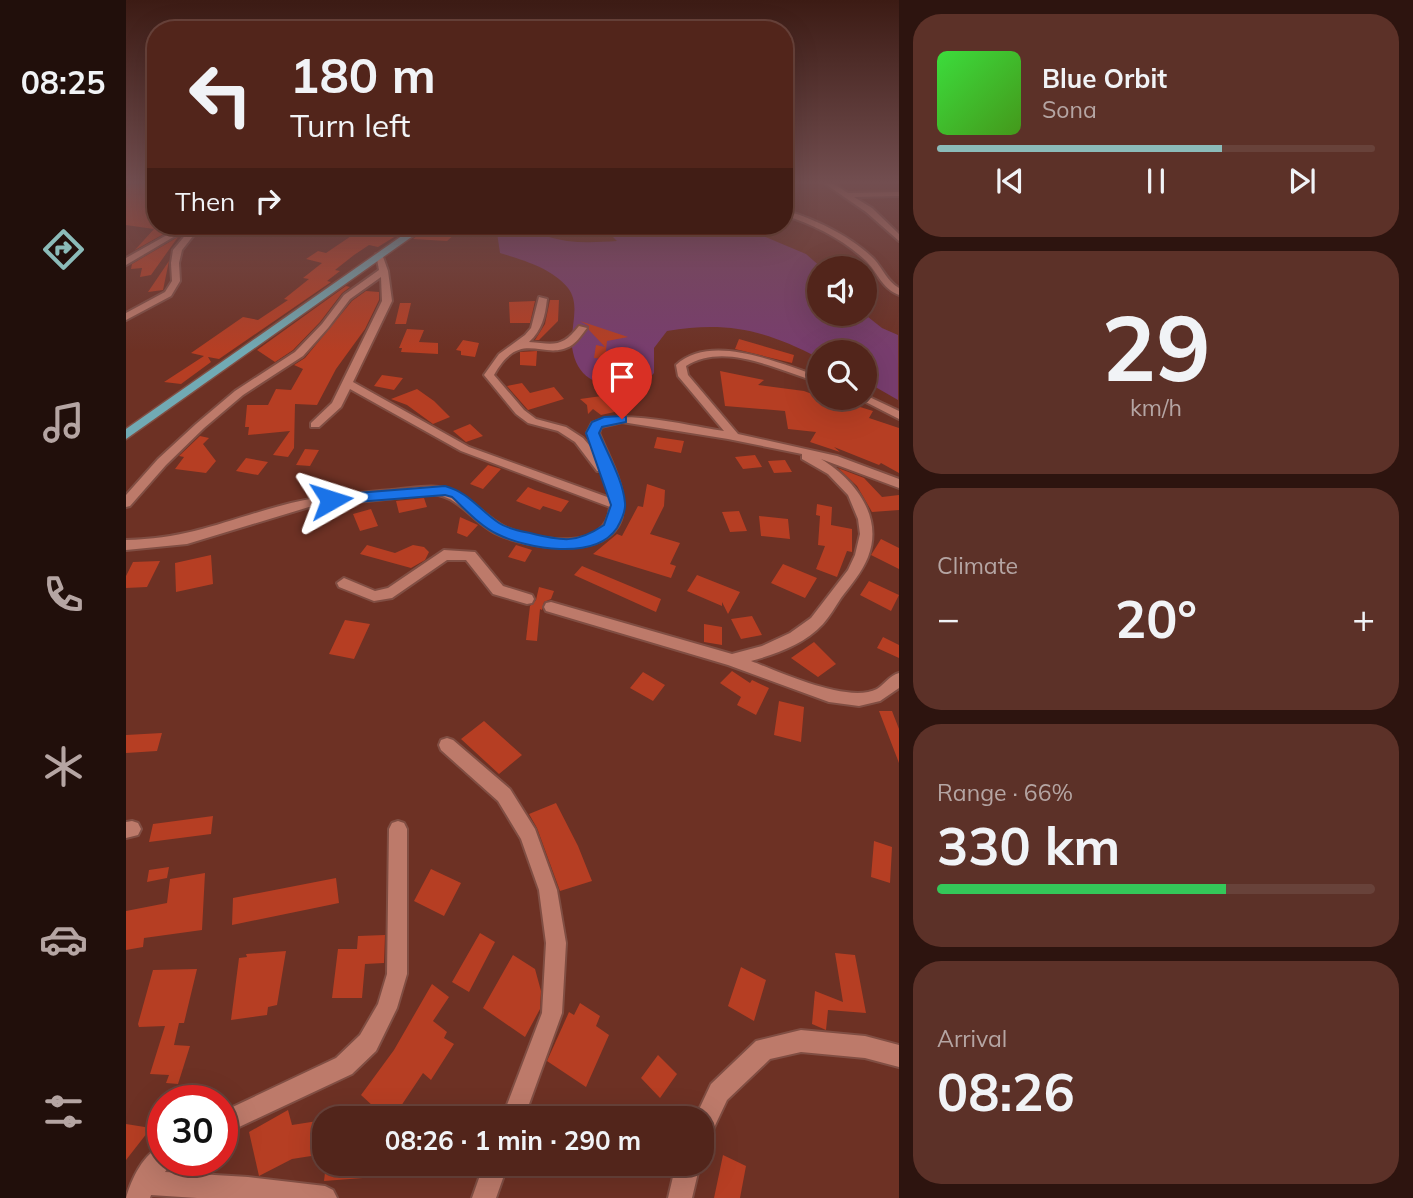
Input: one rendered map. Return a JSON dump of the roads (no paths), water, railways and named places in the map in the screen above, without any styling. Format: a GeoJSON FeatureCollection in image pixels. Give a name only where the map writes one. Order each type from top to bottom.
{"type":"FeatureCollection","features":[{"type":"Feature","properties":{"kind":"main road"},"geometry":{"type":"LineString","coordinates":[[126,435],[404,239]]}},
{"type":"Feature","properties":{"kind":"street"},"geometry":{"type":"LineString","coordinates":[[126,262],[170,239]]}},
{"type":"Feature","properties":{"kind":"street"},"geometry":{"type":"LineString","coordinates":[[126,317],[168,293],[176,281],[173,261],[176,249],[184,239]]}},
{"type":"Feature","properties":{"kind":"street"},"geometry":{"type":"LineString","coordinates":[[838,239],[866,256],[886,286],[898,292]]}},
{"type":"Feature","properties":{"kind":"street"},"geometry":{"type":"LineString","coordinates":[[315,425],[337,405],[387,302],[384,271],[379,256]]}},
{"type":"Feature","properties":{"kind":"street"},"geometry":{"type":"LineString","coordinates":[[126,503],[162,462],[200,426],[240,393],[299,354],[347,297],[384,271]]}},
{"type":"Feature","properties":{"kind":"street"},"geometry":{"type":"LineString","coordinates":[[542,299],[542,316],[537,327],[521,345],[492,369],[489,375],[520,412],[532,421],[562,429],[579,440],[609,477]]}},
{"type":"Feature","properties":{"kind":"street"},"geometry":{"type":"LineString","coordinates":[[521,345],[561,348],[571,343],[582,328]]}},
{"type":"Feature","properties":{"kind":"street"},"geometry":{"type":"LineString","coordinates":[[734,436],[683,376],[681,365],[689,358],[702,353],[722,353],[807,376]]}},
{"type":"Feature","properties":{"kind":"street"},"geometry":{"type":"LineString","coordinates":[[348,383],[465,449],[618,505]]}},
{"type":"Feature","properties":{"kind":"street"},"geometry":{"type":"LineString","coordinates":[[877,405],[898,416]]}},
{"type":"Feature","properties":{"kind":"street"},"geometry":{"type":"LineString","coordinates":[[126,545],[174,543],[216,534],[281,510],[317,501],[429,490],[457,494],[493,526],[505,533],[562,546],[578,544],[595,538],[609,528],[615,518],[618,505],[593,433],[596,425],[604,421],[622,419],[734,436],[832,456],[898,484]]}},
{"type":"Feature","properties":{"kind":"street"},"geometry":{"type":"LineString","coordinates":[[732,660],[763,654],[815,624],[856,568],[864,549],[866,524],[863,509],[850,489],[814,459],[772,444]]}},
{"type":"Feature","properties":{"kind":"street"},"geometry":{"type":"LineString","coordinates":[[344,583],[374,596],[391,593],[443,555],[457,553],[470,555],[498,590],[527,599]]}},
{"type":"Feature","properties":{"kind":"street"},"geometry":{"type":"LineString","coordinates":[[551,607],[732,660],[829,696],[859,699],[880,695],[898,679]]}},
{"type":"Feature","properties":{"kind":"street"},"geometry":{"type":"LineString","coordinates":[[447,745],[505,796],[529,835],[548,890],[556,943],[552,1013],[517,1106]]}},
{"type":"Feature","properties":{"kind":"street"},"geometry":{"type":"LineString","coordinates":[[238,1116],[344,1066],[368,1043],[387,1009],[397,974],[398,829]]}},
{"type":"Feature","properties":{"kind":"street"},"geometry":{"type":"LineString","coordinates":[[712,1106],[719,1092],[764,1049],[801,1041],[865,1046],[898,1056]]}},
{"type":"Feature","properties":{"kind":"street"},"geometry":{"type":"LineString","coordinates":[[140,1191],[150,1176]]}},
{"type":"Feature","properties":{"kind":"street"},"geometry":{"type":"LineString","coordinates":[[484,1198],[492,1176]]}},
{"type":"Feature","properties":{"kind":"street"},"geometry":{"type":"LineString","coordinates":[[680,1198],[685,1176]]}},
{"type":"Feature","properties":{"kind":"street"},"geometry":{"type":"LineString","coordinates":[[140,1191],[248,1189],[325,1198]]}}]}
